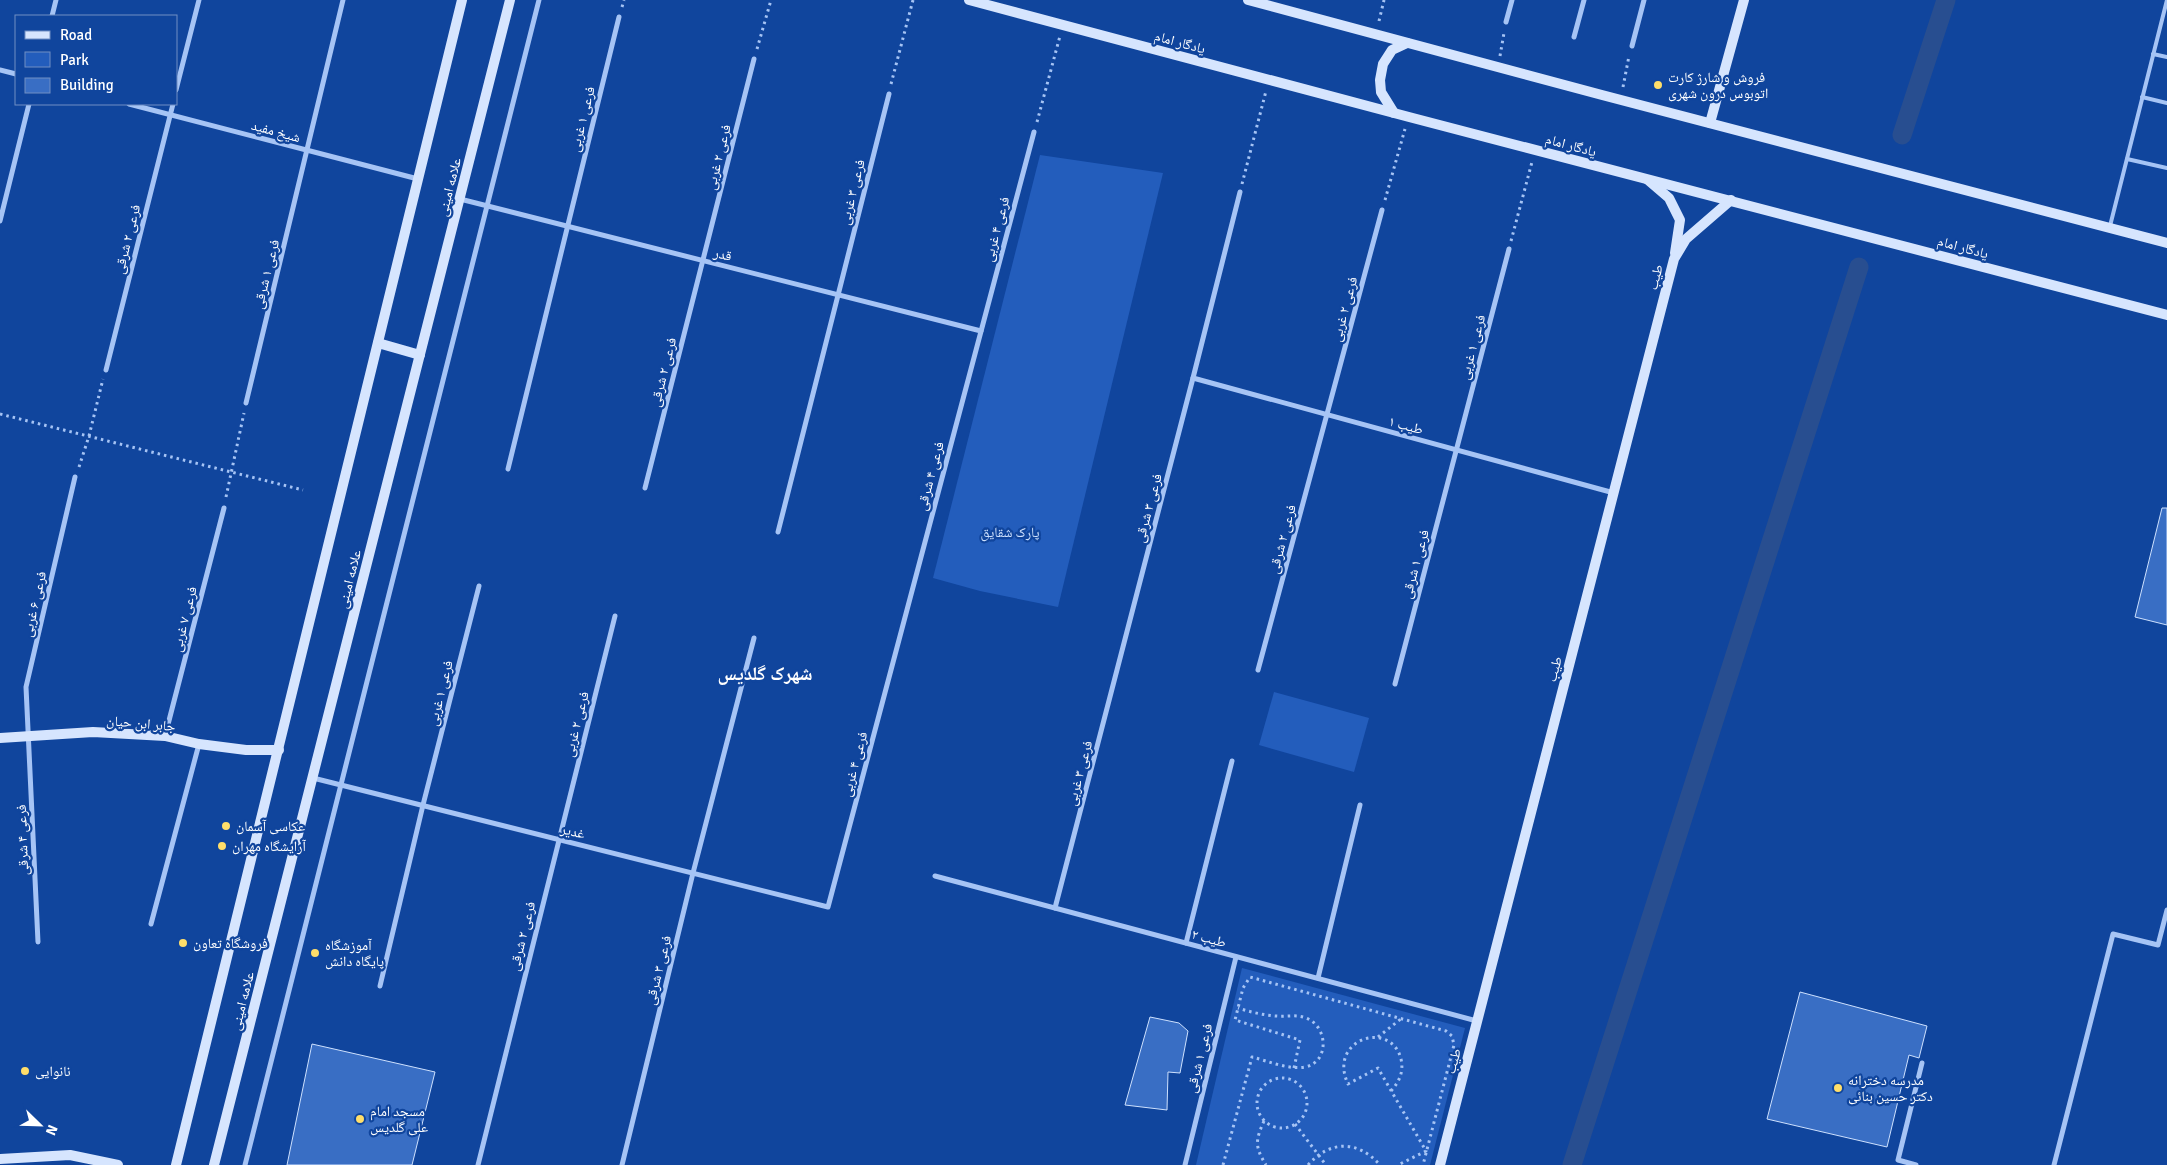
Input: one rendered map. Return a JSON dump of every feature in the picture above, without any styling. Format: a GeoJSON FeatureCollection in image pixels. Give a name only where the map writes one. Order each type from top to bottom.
{"type":"FeatureCollection","features":[{"type":"Feature","properties":{"kind":"main road","name":"علامه امینی"},"geometry":{"type":"LineString","coordinates":[[176,1165],[462,0]]}},
{"type":"Feature","properties":{"kind":"main road","name":"علامه امینی"},"geometry":{"type":"LineString","coordinates":[[214,1165],[510,0]]}},
{"type":"Feature","properties":{"kind":"main road","name":"یادگار امام"},"geometry":{"type":"LineString","coordinates":[[969,0],[2167,315]]}},
{"type":"Feature","properties":{"kind":"main road"},"geometry":{"type":"LineString","coordinates":[[1248,0],[1620,100],[2167,243]]}},
{"type":"Feature","properties":{"kind":"main road"},"geometry":{"type":"LineString","coordinates":[[1710,123],[1744,0]]}},
{"type":"Feature","properties":{"kind":"main road"},"geometry":{"type":"LineString","coordinates":[[1394,113],[1381,92],[1380,80],[1383,64],[1392,50],[1407,43]]}},
{"type":"Feature","properties":{"kind":"main road"},"geometry":{"type":"LineString","coordinates":[[1646,179],[1669,198],[1680,220],[1674,259]]}},
{"type":"Feature","properties":{"kind":"main road","name":"طیب"},"geometry":{"type":"LineString","coordinates":[[1440,1165],[1674,259],[1686,239],[1731,200]]}},
{"type":"Feature","properties":{"kind":"main road"},"geometry":{"type":"LineString","coordinates":[[378,343],[420,355]]}},
{"type":"Feature","properties":{"kind":"main road","name":"جابر ابن حیان"},"geometry":{"type":"LineString","coordinates":[[0,738],[93,732],[165,736],[199,744],[246,750],[279,750]]}},
{"type":"Feature","properties":{"kind":"main road"},"geometry":{"type":"LineString","coordinates":[[0,1159],[56,1160],[70,1155],[118,1165]]}},
{"type":"Feature","properties":{"kind":"street"},"geometry":{"type":"LineString","coordinates":[[52,15],[56,0]]}},
{"type":"Feature","properties":{"kind":"street"},"geometry":{"type":"LineString","coordinates":[[178,82],[199,0]]}},
{"type":"Feature","properties":{"kind":"street"},"geometry":{"type":"LineString","coordinates":[[308,151],[343,0]]}},
{"type":"Feature","properties":{"kind":"street"},"geometry":{"type":"LineString","coordinates":[[245,1165],[539,0]]}},
{"type":"Feature","properties":{"kind":"street"},"geometry":{"type":"LineString","coordinates":[[1506,22],[1512,0]]}},
{"type":"Feature","properties":{"kind":"street"},"geometry":{"type":"LineString","coordinates":[[1574,37],[1584,0]]}},
{"type":"Feature","properties":{"kind":"street"},"geometry":{"type":"LineString","coordinates":[[1632,46],[1644,0]]}},
{"type":"Feature","properties":{"kind":"street","name":"فرعی ۱ غربی"},"geometry":{"type":"LineString","coordinates":[[568,226],[619,17]]}},
{"type":"Feature","properties":{"kind":"street","name":"فرعی ۲ غربی"},"geometry":{"type":"LineString","coordinates":[[703,260],[754,59]]}},
{"type":"Feature","properties":{"kind":"street"},"geometry":{"type":"LineString","coordinates":[[0,70],[15,74]]}},
{"type":"Feature","properties":{"kind":"street","name":"فرعی ۳ غربی"},"geometry":{"type":"LineString","coordinates":[[838,295],[889,94]]}},
{"type":"Feature","properties":{"kind":"street"},"geometry":{"type":"LineString","coordinates":[[0,220],[29,105]]}},
{"type":"Feature","properties":{"kind":"street","name":"شیخ مفید"},"geometry":{"type":"LineString","coordinates":[[133,105],[418,179]]}},
{"type":"Feature","properties":{"kind":"street"},"geometry":{"type":"LineString","coordinates":[[170,114],[173,105]]}},
{"type":"Feature","properties":{"kind":"street","name":"فرعی ۲ شرقی"},"geometry":{"type":"LineString","coordinates":[[106,370],[170,114]]}},
{"type":"Feature","properties":{"kind":"street","name":"فرعی ۴ غربی"},"geometry":{"type":"LineString","coordinates":[[981,331],[1034,132]]}},
{"type":"Feature","properties":{"kind":"street","name":"فرعی ۱ شرقی"},"geometry":{"type":"LineString","coordinates":[[246,403],[308,151]]}},
{"type":"Feature","properties":{"kind":"street"},"geometry":{"type":"LineString","coordinates":[[1194,378],[1240,192]]}},
{"type":"Feature","properties":{"kind":"street","name":"قدر"},"geometry":{"type":"LineString","coordinates":[[460,199],[981,331]]}},
{"type":"Feature","properties":{"kind":"street","name":"فرعی ۲ غربی"},"geometry":{"type":"LineString","coordinates":[[1327,415],[1382,210]]}},
{"type":"Feature","properties":{"kind":"street"},"geometry":{"type":"LineString","coordinates":[[508,470],[568,226]]}},
{"type":"Feature","properties":{"kind":"street","name":"فرعی ۱ غربی"},"geometry":{"type":"LineString","coordinates":[[1456,450],[1509,249]]}},
{"type":"Feature","properties":{"kind":"street","name":"فرعی ۲ شرقی"},"geometry":{"type":"LineString","coordinates":[[645,488],[703,260]]}},
{"type":"Feature","properties":{"kind":"street"},"geometry":{"type":"LineString","coordinates":[[778,532],[838,295]]}},
{"type":"Feature","properties":{"kind":"street","name":"فرعی ۴ شرقی"},"geometry":{"type":"LineString","coordinates":[[901,627],[981,331]]}},
{"type":"Feature","properties":{"kind":"street","name":"طیب ۱"},"geometry":{"type":"LineString","coordinates":[[1194,378],[1614,493]]}},
{"type":"Feature","properties":{"kind":"street","name":"فرعی ۳ شرقی"},"geometry":{"type":"LineString","coordinates":[[1124,643],[1194,378]]}},
{"type":"Feature","properties":{"kind":"street","name":"فرعی ۲ شرقی"},"geometry":{"type":"LineString","coordinates":[[1258,670],[1327,415]]}},
{"type":"Feature","properties":{"kind":"street","name":"فرعی ۱ شرقی"},"geometry":{"type":"LineString","coordinates":[[1395,684],[1456,450]]}},
{"type":"Feature","properties":{"kind":"street","name":"فرعی ۶ غربی"},"geometry":{"type":"LineString","coordinates":[[29,736],[26,687],[75,477]]}},
{"type":"Feature","properties":{"kind":"street","name":"فرعی ۷ غربی"},"geometry":{"type":"LineString","coordinates":[[165,736],[224,508]]}},
{"type":"Feature","properties":{"kind":"street","name":"فرعی ۱ غربی"},"geometry":{"type":"LineString","coordinates":[[423,805],[479,586]]}},
{"type":"Feature","properties":{"kind":"street","name":"فرعی ۲ غربی"},"geometry":{"type":"LineString","coordinates":[[558,839],[615,616]]}},
{"type":"Feature","properties":{"kind":"street","name":"فرعی ۴ غربی"},"geometry":{"type":"LineString","coordinates":[[828,907],[901,627]]}},
{"type":"Feature","properties":{"kind":"street"},"geometry":{"type":"LineString","coordinates":[[693,873],[754,638]]}},
{"type":"Feature","properties":{"kind":"street","name":"فرعی ۳ غربی"},"geometry":{"type":"LineString","coordinates":[[1055,908],[1124,643]]}},
{"type":"Feature","properties":{"kind":"street","name":"فرعی ۴ شرقی"},"geometry":{"type":"LineString","coordinates":[[29,736],[38,942]]}},
{"type":"Feature","properties":{"kind":"street"},"geometry":{"type":"LineString","coordinates":[[151,924],[199,744]]}},
{"type":"Feature","properties":{"kind":"street"},"geometry":{"type":"LineString","coordinates":[[1186,943],[1232,761]]}},
{"type":"Feature","properties":{"kind":"street","name":"غدیر"},"geometry":{"type":"LineString","coordinates":[[313,778],[828,907]]}},
{"type":"Feature","properties":{"kind":"street"},"geometry":{"type":"LineString","coordinates":[[380,986],[423,805]]}},
{"type":"Feature","properties":{"kind":"street"},"geometry":{"type":"LineString","coordinates":[[1318,978],[1360,805]]}},
{"type":"Feature","properties":{"kind":"street","name":"فرعی ۲ شرقی"},"geometry":{"type":"LineString","coordinates":[[478,1165],[558,839]]}},
{"type":"Feature","properties":{"kind":"street","name":"فرعی ۳ شرقی"},"geometry":{"type":"LineString","coordinates":[[622,1165],[693,873]]}},
{"type":"Feature","properties":{"kind":"street","name":"طیب ۲"},"geometry":{"type":"LineString","coordinates":[[934,876],[1477,1021]]}},
{"type":"Feature","properties":{"kind":"street"},"geometry":{"type":"LineString","coordinates":[[2054,1165],[2113,934],[2158,945],[2167,910]]}},
{"type":"Feature","properties":{"kind":"street","name":"فرعی ۱ شرقی"},"geometry":{"type":"LineString","coordinates":[[1185,1165],[1236,957]]}},
{"type":"Feature","properties":{"kind":"street"},"geometry":{"type":"LineString","coordinates":[[1916,1165],[1898,1160],[1922,1063]]}},
{"type":"Feature","properties":{"kind":"lane"},"geometry":{"type":"LineString","coordinates":[[2110,228],[2166,0]]}},
{"type":"Feature","properties":{"kind":"lane"},"geometry":{"type":"LineString","coordinates":[[2153,54],[2167,56]]}},
{"type":"Feature","properties":{"kind":"lane"},"geometry":{"type":"LineString","coordinates":[[2142,97],[2167,103]]}},
{"type":"Feature","properties":{"kind":"lane"},"geometry":{"type":"LineString","coordinates":[[2127,159],[2167,168]]}},
{"type":"Feature","properties":{"kind":"path"},"geometry":{"type":"LineString","coordinates":[[754,59],[771,0]]}},
{"type":"Feature","properties":{"kind":"path"},"geometry":{"type":"LineString","coordinates":[[889,94],[913,0]]}},
{"type":"Feature","properties":{"kind":"path"},"geometry":{"type":"LineString","coordinates":[[1376,34],[1384,0]]}},
{"type":"Feature","properties":{"kind":"path"},"geometry":{"type":"LineString","coordinates":[[1498,67],[1506,22]]}},
{"type":"Feature","properties":{"kind":"path"},"geometry":{"type":"LineString","coordinates":[[1034,132],[1063,25]]}},
{"type":"Feature","properties":{"kind":"path"},"geometry":{"type":"LineString","coordinates":[[1620,100],[1632,46]]}},
{"type":"Feature","properties":{"kind":"path"},"geometry":{"type":"LineString","coordinates":[[1240,192],[1269,80]]}},
{"type":"Feature","properties":{"kind":"path"},"geometry":{"type":"LineString","coordinates":[[1382,210],[1409,117]]}},
{"type":"Feature","properties":{"kind":"path"},"geometry":{"type":"LineString","coordinates":[[1509,249],[1535,150]]}},
{"type":"Feature","properties":{"kind":"path"},"geometry":{"type":"LineString","coordinates":[[75,477],[89,436],[106,370]]}},
{"type":"Feature","properties":{"kind":"path"},"geometry":{"type":"LineString","coordinates":[[224,508],[246,403]]}},
{"type":"Feature","properties":{"kind":"path"},"geometry":{"type":"LineString","coordinates":[[0,414],[303,490]]}},
{"type":"Feature","properties":{"kind":"path"},"geometry":{"type":"LineString","coordinates":[[1294,1068],[1300,1040],[1235,1020],[1243,988],[1250,977],[1446,1030],[1452,1036],[1454,1045],[1423,1165]]}},
{"type":"Feature","properties":{"kind":"path"},"geometry":{"type":"LineString","coordinates":[[1223,1165],[1252,1057],[1294,1068],[1315,1063],[1323,1049],[1323,1037],[1319,1027],[1307,1018],[1292,1015],[1271,1016],[1238,1008]]}},
{"type":"Feature","properties":{"kind":"path"},"geometry":{"type":"LineString","coordinates":[[1377,1038],[1402,1018]]}},
{"type":"Feature","properties":{"kind":"path"},"geometry":{"type":"LineString","coordinates":[[1391,1091],[1398,1084],[1402,1074],[1400,1055],[1387,1041],[1367,1038],[1358,1041],[1345,1056],[1344,1075],[1348,1084],[1378,1068],[1391,1091],[1426,1151]]}},
{"type":"Feature","properties":{"kind":"path"},"geometry":{"type":"LineString","coordinates":[[1288,1079],[1302,1088],[1307,1103],[1305,1111],[1295,1124],[1279,1128],[1264,1121],[1257,1106],[1260,1090],[1272,1080],[1288,1079]]}},
{"type":"Feature","properties":{"kind":"path"},"geometry":{"type":"LineString","coordinates":[[1264,1121],[1260,1131],[1257,1150],[1266,1165]]}},
{"type":"Feature","properties":{"kind":"path"},"geometry":{"type":"LineString","coordinates":[[1295,1124],[1326,1165]]}},
{"type":"Feature","properties":{"kind":"path"},"geometry":{"type":"LineString","coordinates":[[1308,1165],[1318,1154],[1331,1148],[1345,1146],[1359,1149],[1372,1156],[1380,1165]]}},
{"type":"Feature","properties":{"kind":"path"},"geometry":{"type":"LineString","coordinates":[[1398,1165],[1426,1151]]}},
{"type":"Feature","properties":{"kind":"green space","name":"پارک شقایق"},"geometry":{"type":"Polygon","coordinates":[[[1040,155],[1163,173],[1058,607],[980,591],[933,578],[1040,155]]]}},
{"type":"Feature","properties":{"kind":"green space"},"geometry":{"type":"Polygon","coordinates":[[[1274,692],[1369,718],[1354,772],[1259,745],[1274,692]]]}},
{"type":"Feature","properties":{"kind":"green space"},"geometry":{"type":"Polygon","coordinates":[[[1242,968],[1465,1028],[1430,1165],[1196,1165],[1242,968]]]}},
{"type":"Feature","properties":{"kind":"building"},"geometry":{"type":"Polygon","coordinates":[[[2162,508],[2167,508],[2167,625],[2135,617],[2162,508]]]}},
{"type":"Feature","properties":{"kind":"building","name":"مدرسه دخترانه دکتر حسین بنائی"},"geometry":{"type":"Polygon","coordinates":[[[1800,992],[1927,1026],[1919,1058],[1909,1055],[1887,1147],[1767,1119],[1800,992]]]}},
{"type":"Feature","properties":{"kind":"building"},"geometry":{"type":"Polygon","coordinates":[[[1150,1017],[1179,1023],[1188,1031],[1180,1073],[1168,1072],[1167,1110],[1125,1105],[1150,1017]]]}},
{"type":"Feature","properties":{"kind":"building","name":"مسجد امام علی گلدیس"},"geometry":{"type":"Polygon","coordinates":[[[312,1044],[435,1072],[412,1165],[287,1165],[312,1044]]]}},
{"type":"Feature","properties":{"kind":"waterway"},"geometry":{"type":"LineString","coordinates":[[1902,135],[1946,0]]}},
{"type":"Feature","properties":{"kind":"waterway"},"geometry":{"type":"LineString","coordinates":[[1572,1165],[1859,267]]}},
{"type":"Feature","properties":{"kind":"place","name":"فروش و شارژ کارت اتوبوس درون شهری"},"geometry":{"type":"Point","coordinates":[1658,85]}},
{"type":"Feature","properties":{"kind":"place","name":"عکاسی آسمان"},"geometry":{"type":"Point","coordinates":[226,826]}},
{"type":"Feature","properties":{"kind":"place","name":"آرایشگاه مهران"},"geometry":{"type":"Point","coordinates":[222,846]}},
{"type":"Feature","properties":{"kind":"place","name":"فروشگاه تعاون"},"geometry":{"type":"Point","coordinates":[183,943]}},
{"type":"Feature","properties":{"kind":"place","name":"آموزشگاه پایگاه دانش"},"geometry":{"type":"Point","coordinates":[315,953]}},
{"type":"Feature","properties":{"kind":"place","name":"نانوایی"},"geometry":{"type":"Point","coordinates":[25,1071]}},
{"type":"Feature","properties":{"kind":"place","name":"مدرسه دخترانه دکتر حسین بنائی"},"geometry":{"type":"Point","coordinates":[1838,1088]}},
{"type":"Feature","properties":{"kind":"place","name":"مسجد امام علی گلدیس"},"geometry":{"type":"Point","coordinates":[360,1119]}},
{"type":"Feature","properties":{"kind":"district","name":"شهرک گلدیس"},"geometry":{"type":"Point","coordinates":[765,673]}}]}
